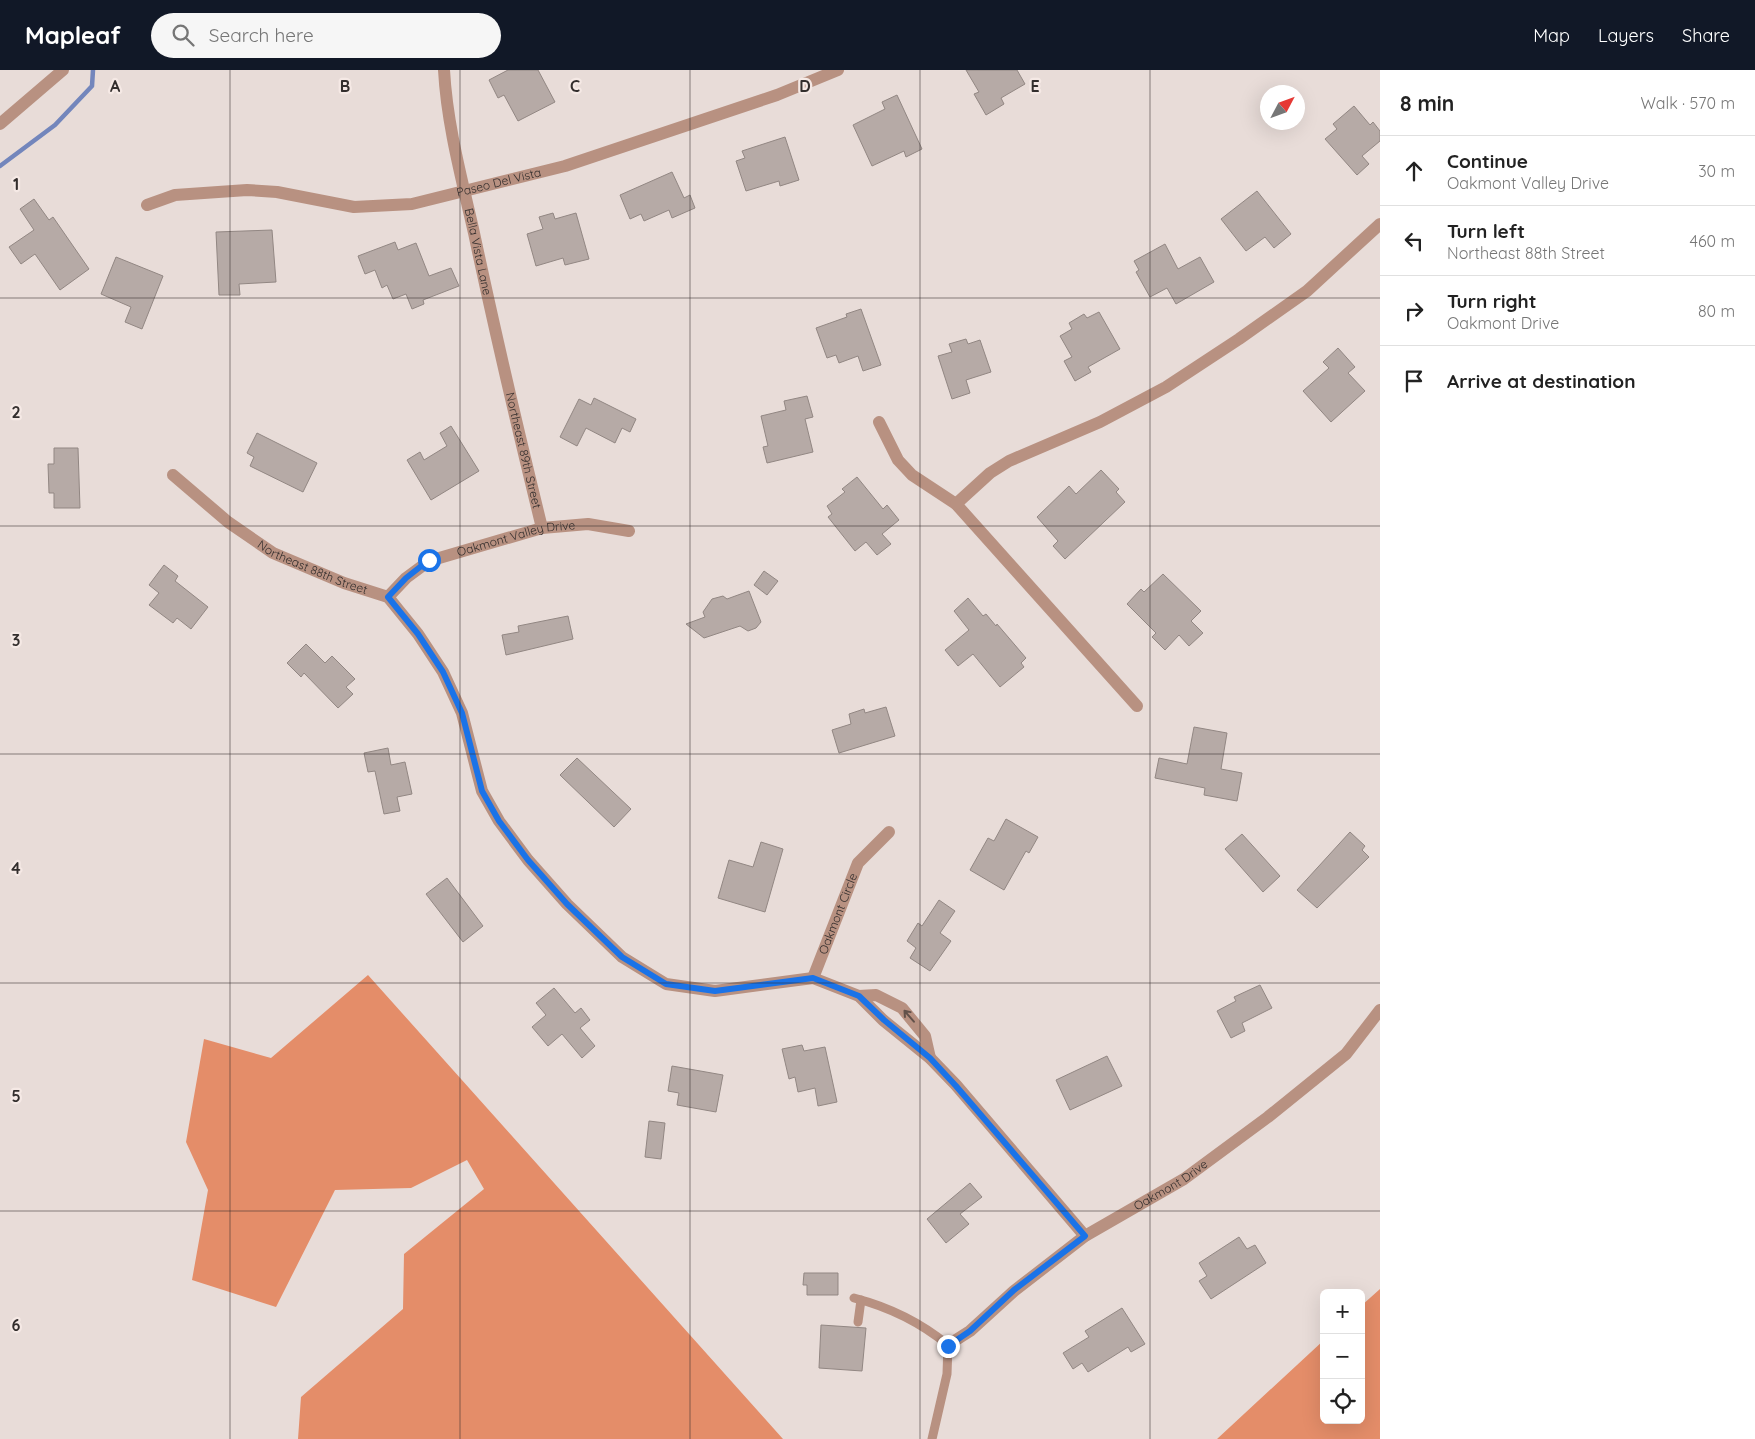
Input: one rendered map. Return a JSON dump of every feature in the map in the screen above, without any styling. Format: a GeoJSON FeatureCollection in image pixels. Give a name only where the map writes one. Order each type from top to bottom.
{"type":"FeatureCollection","features":[{"type":"Feature","properties":{"kind":"street"},"geometry":{"type":"LineString","coordinates":[[0,124],[63,70]]}},
{"type":"Feature","properties":{"kind":"street","name":"Bella Vista Lane"},"geometry":{"type":"LineString","coordinates":[[444,70],[445,96],[504,374]]}},
{"type":"Feature","properties":{"kind":"street","name":"Paseo Del Vista"},"geometry":{"type":"LineString","coordinates":[[147,205],[175,195],[247,190],[277,192],[354,207],[412,204],[583,160],[777,95],[838,70]]}},
{"type":"Feature","properties":{"kind":"street"},"geometry":{"type":"LineString","coordinates":[[956,504],[990,473],[1009,461],[1100,422],[1166,387],[1307,291],[1380,224]]}},
{"type":"Feature","properties":{"kind":"street","name":"Northeast 89th Street"},"geometry":{"type":"LineString","coordinates":[[504,374],[542,528]]}},
{"type":"Feature","properties":{"kind":"street"},"geometry":{"type":"LineString","coordinates":[[879,422],[898,460],[912,475],[956,504],[1137,706]]}},
{"type":"Feature","properties":{"kind":"street","name":"Northeast 88th Street"},"geometry":{"type":"LineString","coordinates":[[173,476],[228,522],[273,553],[344,582],[388,597]]}},
{"type":"Feature","properties":{"kind":"street","name":"Oakmont Valley Drive"},"geometry":{"type":"LineString","coordinates":[[388,597],[406,578],[429,560],[542,528],[588,524],[629,531]]}},
{"type":"Feature","properties":{"kind":"street"},"geometry":{"type":"LineString","coordinates":[[388,597],[418,634],[443,672],[462,713],[482,791],[499,821],[528,860],[567,904],[622,957],[666,984],[715,991],[813,978],[859,996],[884,1020],[930,1058],[1085,1236]]}},
{"type":"Feature","properties":{"kind":"street","name":"Oakmont Circle"},"geometry":{"type":"LineString","coordinates":[[813,978],[858,863],[889,832]]}},
{"type":"Feature","properties":{"kind":"street"},"geometry":{"type":"LineString","coordinates":[[859,996],[876,995],[902,1008],[925,1036],[930,1058]]}},
{"type":"Feature","properties":{"kind":"street","name":"Oakmont Drive"},"geometry":{"type":"LineString","coordinates":[[948,1346],[970,1331],[1014,1290],[1085,1236],[1184,1179],[1268,1117],[1346,1054],[1380,1010]]}},
{"type":"Feature","properties":{"kind":"lane"},"geometry":{"type":"LineString","coordinates":[[858,1322],[857,1299],[880,1304],[910,1319],[948,1346],[947,1374],[932,1439]]}},
{"type":"Feature","properties":{"kind":"shaded area"},"geometry":{"type":"Polygon","coordinates":[[[368,975],[783,1439],[298,1439],[301,1397],[403,1309],[404,1254],[484,1189],[467,1160],[411,1188],[335,1190],[276,1307],[192,1280],[208,1190],[186,1142],[204,1039],[271,1058],[368,975]]]}},
{"type":"Feature","properties":{"kind":"shaded area"},"geometry":{"type":"Polygon","coordinates":[[[1380,1289],[1380,1439],[1217,1439],[1320,1344],[1320,1424],[1365,1424],[1365,1302],[1380,1289]]]}},
{"type":"Feature","properties":{"kind":"building"},"geometry":{"type":"Polygon","coordinates":[[[508,70],[538,70],[555,102],[518,121],[504,95],[498,98],[489,80],[508,70]]]}},
{"type":"Feature","properties":{"kind":"building"},"geometry":{"type":"Polygon","coordinates":[[[966,70],[1017,70],[1025,84],[1001,98],[1004,104],[986,115],[974,94],[979,92],[966,70]]]}},
{"type":"Feature","properties":{"kind":"building"},"geometry":{"type":"Polygon","coordinates":[[[897,95],[922,149],[906,157],[904,151],[872,166],[853,125],[885,109],[882,102],[897,95]]]}},
{"type":"Feature","properties":{"kind":"building"},"geometry":{"type":"Polygon","coordinates":[[[1354,106],[1370,125],[1373,122],[1380,131],[1380,141],[1362,156],[1369,164],[1357,175],[1325,139],[1337,129],[1333,124],[1354,106]]]}},
{"type":"Feature","properties":{"kind":"building"},"geometry":{"type":"Polygon","coordinates":[[[785,137],[799,180],[780,186],[779,181],[746,191],[736,161],[745,158],[742,151],[785,137]]]}},
{"type":"Feature","properties":{"kind":"building"},"geometry":{"type":"Polygon","coordinates":[[[672,172],[684,198],[690,195],[695,208],[672,218],[669,210],[644,221],[641,214],[630,219],[620,195],[672,172]]]}},
{"type":"Feature","properties":{"kind":"building"},"geometry":{"type":"Polygon","coordinates":[[[1257,191],[1291,234],[1274,248],[1265,237],[1246,251],[1221,219],[1257,191]]]}},
{"type":"Feature","properties":{"kind":"building"},"geometry":{"type":"Polygon","coordinates":[[[34,199],[49,220],[53,217],[89,269],[60,290],[35,254],[21,264],[9,247],[34,230],[20,209],[34,199]]]}},
{"type":"Feature","properties":{"kind":"building"},"geometry":{"type":"Polygon","coordinates":[[[553,213],[555,219],[576,213],[589,259],[565,265],[563,258],[536,266],[527,234],[543,229],[539,217],[553,213]]]}},
{"type":"Feature","properties":{"kind":"building"},"geometry":{"type":"Polygon","coordinates":[[[272,230],[276,282],[239,284],[240,295],[219,295],[216,232],[272,230]]]}},
{"type":"Feature","properties":{"kind":"building"},"geometry":{"type":"Polygon","coordinates":[[[395,242],[398,250],[416,243],[429,276],[451,268],[459,286],[423,300],[424,304],[412,309],[406,294],[393,299],[387,285],[382,288],[375,270],[365,274],[358,256],[395,242]]]}},
{"type":"Feature","properties":{"kind":"building"},"geometry":{"type":"Polygon","coordinates":[[[1165,244],[1178,269],[1200,257],[1214,282],[1176,304],[1167,288],[1150,297],[1136,272],[1139,270],[1134,261],[1165,244]]]}},
{"type":"Feature","properties":{"kind":"building"},"geometry":{"type":"Polygon","coordinates":[[[116,257],[163,276],[142,329],[125,322],[131,307],[101,294],[116,257]]]}},
{"type":"Feature","properties":{"kind":"building"},"geometry":{"type":"Polygon","coordinates":[[[861,309],[881,365],[863,371],[858,356],[839,363],[836,355],[827,358],[816,328],[847,317],[846,314],[861,309]]]}},
{"type":"Feature","properties":{"kind":"building"},"geometry":{"type":"Polygon","coordinates":[[[1099,312],[1120,349],[1088,367],[1091,372],[1075,381],[1064,361],[1072,357],[1060,336],[1072,329],[1069,323],[1084,314],[1087,318],[1099,312]]]}},
{"type":"Feature","properties":{"kind":"building"},"geometry":{"type":"Polygon","coordinates":[[[966,339],[968,344],[980,340],[991,372],[966,380],[970,393],[952,399],[938,356],[952,352],[949,344],[966,339]]]}},
{"type":"Feature","properties":{"kind":"building"},"geometry":{"type":"Polygon","coordinates":[[[1338,348],[1355,367],[1348,373],[1365,391],[1331,422],[1303,391],[1329,368],[1323,362],[1338,348]]]}},
{"type":"Feature","properties":{"kind":"building"},"geometry":{"type":"Polygon","coordinates":[[[807,396],[813,417],[805,419],[813,452],[767,463],[763,447],[768,446],[761,416],[786,410],[784,401],[807,396]]]}},
{"type":"Feature","properties":{"kind":"building"},"geometry":{"type":"Polygon","coordinates":[[[594,398],[636,419],[630,432],[622,428],[615,443],[586,428],[577,446],[560,437],[579,399],[591,405],[594,398]]]}},
{"type":"Feature","properties":{"kind":"building"},"geometry":{"type":"Polygon","coordinates":[[[451,426],[479,471],[431,500],[407,460],[420,452],[424,460],[447,446],[440,433],[451,426]]]}},
{"type":"Feature","properties":{"kind":"building"},"geometry":{"type":"Polygon","coordinates":[[[257,433],[317,463],[303,492],[250,466],[254,457],[247,453],[257,433]]]}},
{"type":"Feature","properties":{"kind":"building"},"geometry":{"type":"Polygon","coordinates":[[[54,448],[78,448],[80,508],[54,508],[54,493],[49,493],[48,464],[54,464],[54,448]]]}},
{"type":"Feature","properties":{"kind":"building"},"geometry":{"type":"Polygon","coordinates":[[[1101,470],[1119,489],[1116,492],[1125,502],[1065,559],[1053,546],[1058,541],[1037,517],[1069,486],[1076,494],[1101,470]]]}},
{"type":"Feature","properties":{"kind":"building"},"geometry":{"type":"Polygon","coordinates":[[[857,477],[883,509],[887,505],[899,520],[882,534],[891,544],[877,555],[866,542],[855,551],[828,517],[832,514],[827,506],[845,492],[842,489],[857,477]]]}},
{"type":"Feature","properties":{"kind":"building"},"geometry":{"type":"Polygon","coordinates":[[[164,565],[178,576],[175,581],[208,607],[191,629],[177,618],[173,623],[149,605],[159,593],[149,585],[164,565]]]}},
{"type":"Feature","properties":{"kind":"building"},"geometry":{"type":"Polygon","coordinates":[[[764,571],[778,581],[767,595],[754,585],[764,571]]]}},
{"type":"Feature","properties":{"kind":"building"},"geometry":{"type":"Polygon","coordinates":[[[1163,574],[1201,611],[1191,621],[1203,633],[1189,646],[1179,635],[1165,650],[1152,637],[1156,633],[1127,604],[1141,589],[1144,592],[1163,574]]]}},
{"type":"Feature","properties":{"kind":"building"},"geometry":{"type":"Polygon","coordinates":[[[749,591],[761,622],[756,628],[748,631],[740,626],[704,638],[686,624],[705,617],[703,612],[712,599],[723,596],[727,599],[749,591]]]}},
{"type":"Feature","properties":{"kind":"building"},"geometry":{"type":"Polygon","coordinates":[[[968,598],[983,616],[986,614],[996,626],[997,624],[1026,658],[1021,663],[1024,667],[1000,687],[973,654],[958,666],[945,650],[969,630],[954,611],[968,598]]]}},
{"type":"Feature","properties":{"kind":"building"},"geometry":{"type":"Polygon","coordinates":[[[568,616],[573,639],[506,655],[502,635],[519,632],[518,626],[568,616]]]}},
{"type":"Feature","properties":{"kind":"building"},"geometry":{"type":"Polygon","coordinates":[[[306,644],[325,663],[332,656],[355,679],[346,687],[353,694],[338,708],[304,673],[301,677],[287,663],[306,644]]]}},
{"type":"Feature","properties":{"kind":"building"},"geometry":{"type":"Polygon","coordinates":[[[886,707],[895,736],[839,753],[832,730],[851,724],[849,714],[864,709],[865,713],[886,707]]]}},
{"type":"Feature","properties":{"kind":"building"},"geometry":{"type":"Polygon","coordinates":[[[1194,727],[1227,733],[1221,769],[1242,773],[1237,801],[1204,795],[1205,788],[1155,778],[1159,758],[1187,764],[1194,727]]]}},
{"type":"Feature","properties":{"kind":"building"},"geometry":{"type":"Polygon","coordinates":[[[388,748],[391,765],[405,762],[412,794],[397,797],[400,811],[384,814],[375,771],[368,772],[364,753],[388,748]]]}},
{"type":"Feature","properties":{"kind":"building"},"geometry":{"type":"Polygon","coordinates":[[[577,758],[631,809],[614,827],[560,775],[577,758]]]}},
{"type":"Feature","properties":{"kind":"building"},"geometry":{"type":"Polygon","coordinates":[[[1006,819],[1038,837],[1029,853],[1026,851],[1004,890],[970,870],[988,838],[994,841],[1006,819]]]}},
{"type":"Feature","properties":{"kind":"building"},"geometry":{"type":"Polygon","coordinates":[[[1350,832],[1365,846],[1362,850],[1369,857],[1317,908],[1297,890],[1350,832]]]}},
{"type":"Feature","properties":{"kind":"building"},"geometry":{"type":"Polygon","coordinates":[[[1242,834],[1280,876],[1263,892],[1225,849],[1242,834]]]}},
{"type":"Feature","properties":{"kind":"building"},"geometry":{"type":"Polygon","coordinates":[[[761,842],[783,849],[765,912],[718,898],[729,860],[753,867],[761,842]]]}},
{"type":"Feature","properties":{"kind":"building"},"geometry":{"type":"Polygon","coordinates":[[[447,878],[483,926],[463,942],[426,894],[447,878]]]}},
{"type":"Feature","properties":{"kind":"building"},"geometry":{"type":"Polygon","coordinates":[[[939,900],[955,911],[940,933],[951,941],[930,971],[910,958],[916,948],[907,941],[918,923],[922,926],[939,900]]]}},
{"type":"Feature","properties":{"kind":"building"},"geometry":{"type":"Polygon","coordinates":[[[1260,985],[1272,1008],[1242,1023],[1245,1031],[1231,1038],[1217,1011],[1236,1001],[1234,997],[1260,985]]]}},
{"type":"Feature","properties":{"kind":"building"},"geometry":{"type":"Polygon","coordinates":[[[554,988],[575,1013],[581,1008],[590,1020],[580,1028],[595,1046],[582,1058],[562,1034],[548,1046],[532,1027],[546,1015],[536,1003],[554,988]]]}},
{"type":"Feature","properties":{"kind":"building"},"geometry":{"type":"Polygon","coordinates":[[[802,1045],[804,1051],[825,1047],[837,1102],[818,1106],[815,1088],[798,1092],[795,1077],[789,1079],[782,1049],[802,1045]]]}},
{"type":"Feature","properties":{"kind":"building"},"geometry":{"type":"Polygon","coordinates":[[[1107,1056],[1122,1086],[1070,1110],[1056,1080],[1107,1056]]]}},
{"type":"Feature","properties":{"kind":"building"},"geometry":{"type":"Polygon","coordinates":[[[672,1066],[723,1075],[716,1112],[677,1105],[679,1093],[668,1091],[672,1066]]]}},
{"type":"Feature","properties":{"kind":"building"},"geometry":{"type":"Polygon","coordinates":[[[649,1121],[665,1123],[661,1159],[645,1157],[649,1121]]]}},
{"type":"Feature","properties":{"kind":"building"},"geometry":{"type":"Polygon","coordinates":[[[970,1183],[982,1197],[960,1214],[969,1224],[946,1243],[927,1219],[970,1183]]]}},
{"type":"Feature","properties":{"kind":"building"},"geometry":{"type":"Polygon","coordinates":[[[1239,1237],[1247,1249],[1255,1245],[1266,1263],[1211,1299],[1199,1281],[1207,1276],[1199,1263],[1239,1237]]]}},
{"type":"Feature","properties":{"kind":"building"},"geometry":{"type":"Polygon","coordinates":[[[804,1273],[838,1273],[838,1295],[807,1295],[807,1285],[803,1285],[804,1273]]]}},
{"type":"Feature","properties":{"kind":"building"},"geometry":{"type":"Polygon","coordinates":[[[1122,1308],[1145,1344],[1131,1352],[1128,1347],[1088,1372],[1082,1363],[1073,1369],[1063,1353],[1089,1337],[1085,1331],[1122,1308]]]}},
{"type":"Feature","properties":{"kind":"building"},"geometry":{"type":"Polygon","coordinates":[[[821,1325],[866,1328],[862,1371],[819,1368],[821,1325]]]}},
{"type":"Feature","properties":{"kind":"waterway"},"geometry":{"type":"LineString","coordinates":[[0,166],[55,125],[92,86],[93,70]]}},
{"type":"Feature","properties":{"kind":"route"},"geometry":{"type":"LineString","coordinates":[[429,560],[406,578],[388,597],[418,634],[443,672],[462,713],[482,791],[499,821],[528,860],[567,904],[622,957],[666,984],[715,991],[813,978],[859,996],[884,1020],[930,1058],[1085,1236],[1014,1290],[970,1331],[948,1346]]}}]}
